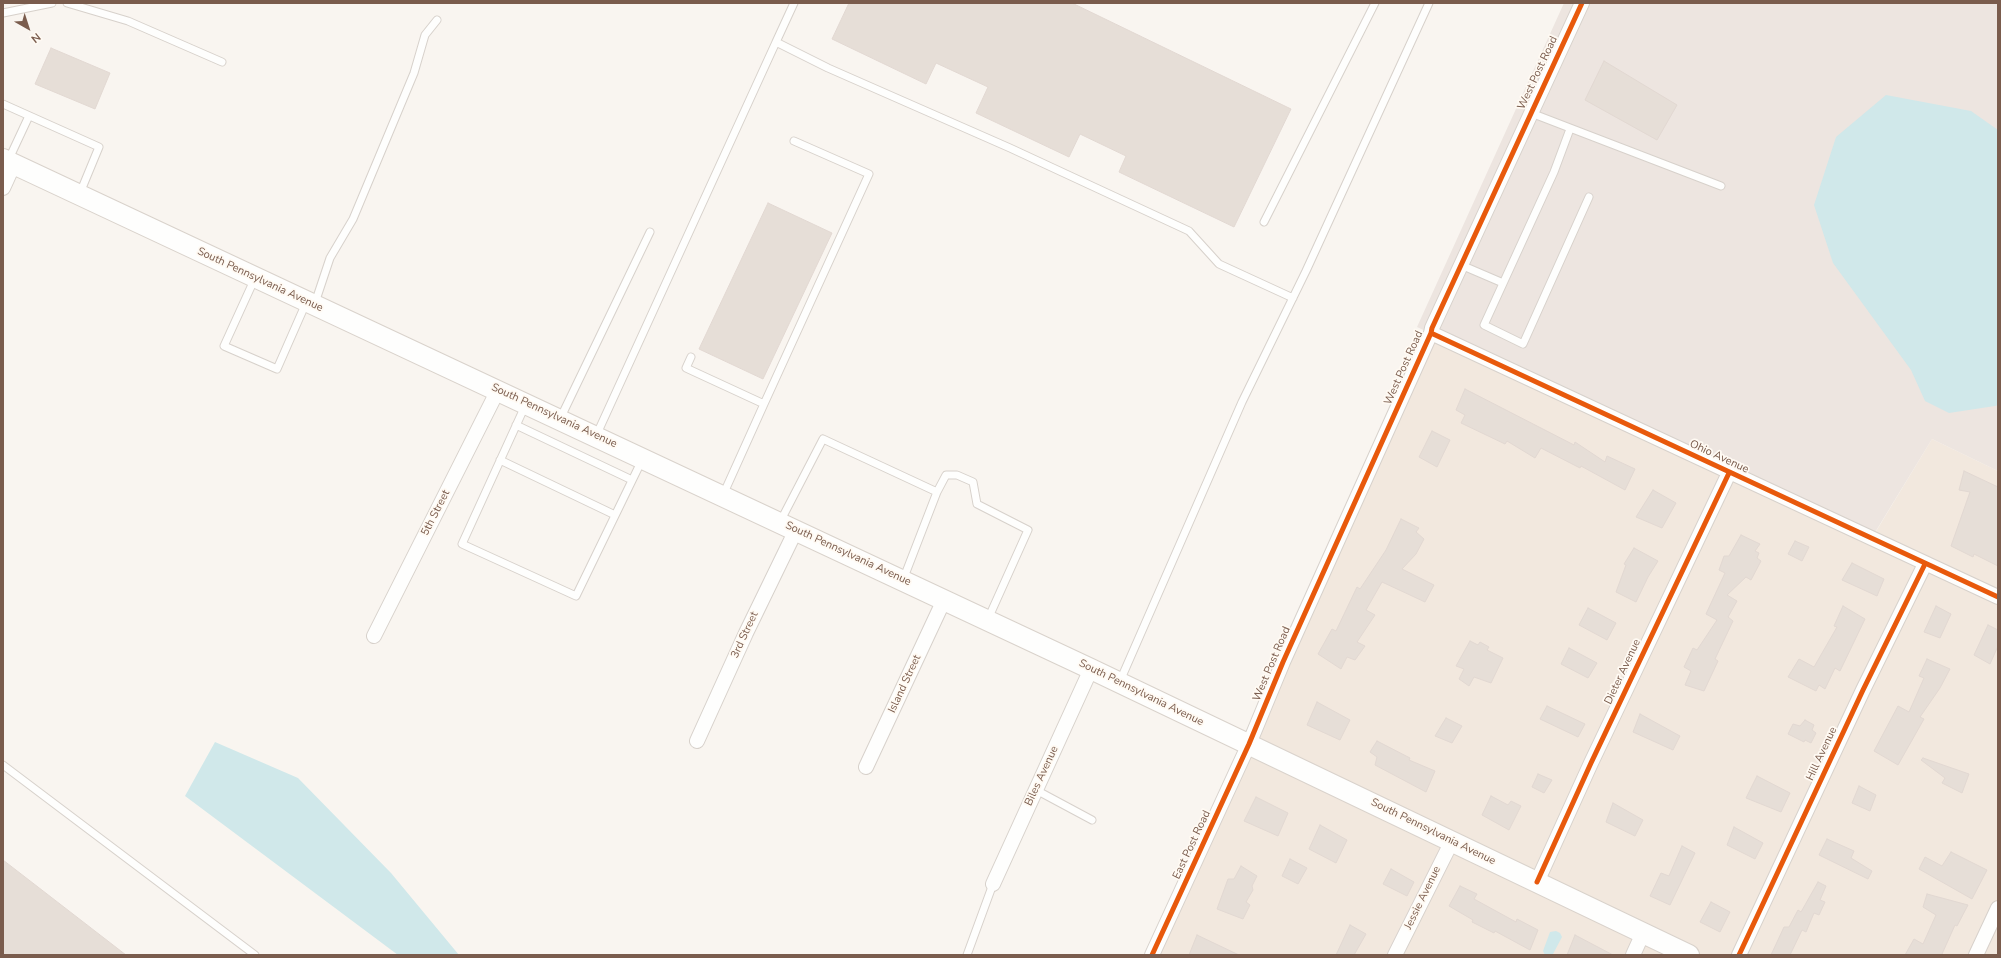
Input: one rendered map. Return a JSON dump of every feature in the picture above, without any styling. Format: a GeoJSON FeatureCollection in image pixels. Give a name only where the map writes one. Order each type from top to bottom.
{"type":"FeatureCollection","features":[{"type":"Feature","properties":{"kind":"main road","name":"South Pennsylvania Avenue"},"geometry":{"type":"LineString","coordinates":[[8,162],[723,495],[1249,744],[1689,955]]}},
{"type":"Feature","properties":{"kind":"street","name":"West Post Road"},"geometry":{"type":"LineString","coordinates":[[1249,744],[1283,662],[1432,328],[1582,3]]}},
{"type":"Feature","properties":{"kind":"street"},"geometry":{"type":"LineString","coordinates":[[3,188],[8,162]]}},
{"type":"Feature","properties":{"kind":"street","name":"Ohio Avenue"},"geometry":{"type":"LineString","coordinates":[[1431,333],[1998,597]]}},
{"type":"Feature","properties":{"kind":"street","name":"5th Street"},"geometry":{"type":"LineString","coordinates":[[374,636],[498,390]]}},
{"type":"Feature","properties":{"kind":"street","name":"Dieter Avenue"},"geometry":{"type":"LineString","coordinates":[[1537,882],[1591,763],[1729,473]]}},
{"type":"Feature","properties":{"kind":"street","name":"3rd Street"},"geometry":{"type":"LineString","coordinates":[[697,741],[746,633],[788,526]]}},
{"type":"Feature","properties":{"kind":"street","name":"Hill Avenue"},"geometry":{"type":"LineString","coordinates":[[1739,955],[1863,690],[1925,564]]}},
{"type":"Feature","properties":{"kind":"street","name":"Island Street"},"geometry":{"type":"LineString","coordinates":[[866,767],[944,600]]}},
{"type":"Feature","properties":{"kind":"street","name":"Biles Avenue"},"geometry":{"type":"LineString","coordinates":[[993,884],[1091,669]]}},
{"type":"Feature","properties":{"kind":"street","name":"East Post Road"},"geometry":{"type":"LineString","coordinates":[[1152,955],[1249,744]]}},
{"type":"Feature","properties":{"kind":"street","name":"Jessie Avenue"},"geometry":{"type":"LineString","coordinates":[[1395,955],[1452,841]]}},
{"type":"Feature","properties":{"kind":"street"},"geometry":{"type":"LineString","coordinates":[[1976,955],[1998,908]]}},
{"type":"Feature","properties":{"kind":"street"},"geometry":{"type":"LineString","coordinates":[[1633,955],[1643,933]]}},
{"type":"Feature","properties":{"kind":"lane"},"geometry":{"type":"LineString","coordinates":[[3,13],[52,3]]}},
{"type":"Feature","properties":{"kind":"lane"},"geometry":{"type":"LineString","coordinates":[[67,3],[128,21],[222,62]]}},
{"type":"Feature","properties":{"kind":"lane"},"geometry":{"type":"LineString","coordinates":[[596,436],[794,3]]}},
{"type":"Feature","properties":{"kind":"lane"},"geometry":{"type":"LineString","coordinates":[[1264,222],[1374,3]]}},
{"type":"Feature","properties":{"kind":"lane"},"geometry":{"type":"LineString","coordinates":[[1119,683],[1242,402],[1293,298],[1429,3]]}},
{"type":"Feature","properties":{"kind":"lane"},"geometry":{"type":"LineString","coordinates":[[255,278],[224,346],[276,368],[311,303],[330,258],[353,219],[414,73],[425,36],[436,20]]}},
{"type":"Feature","properties":{"kind":"lane"},"geometry":{"type":"LineString","coordinates":[[776,42],[828,68],[1010,148],[1189,231],[1219,264],[1293,298]]}},
{"type":"Feature","properties":{"kind":"lane"},"geometry":{"type":"LineString","coordinates":[[3,104],[99,147],[79,195]]}},
{"type":"Feature","properties":{"kind":"lane"},"geometry":{"type":"LineString","coordinates":[[1531,113],[1721,186]]}},
{"type":"Feature","properties":{"kind":"lane"},"geometry":{"type":"LineString","coordinates":[[8,162],[29,116]]}},
{"type":"Feature","properties":{"kind":"lane"},"geometry":{"type":"LineString","coordinates":[[1570,129],[1554,172],[1484,326],[1523,344],[1589,197]]}},
{"type":"Feature","properties":{"kind":"lane"},"geometry":{"type":"LineString","coordinates":[[723,495],[869,174],[794,141]]}},
{"type":"Feature","properties":{"kind":"lane"},"geometry":{"type":"LineString","coordinates":[[560,419],[650,232]]}},
{"type":"Feature","properties":{"kind":"lane"},"geometry":{"type":"LineString","coordinates":[[1461,265],[1503,283]]}},
{"type":"Feature","properties":{"kind":"lane"},"geometry":{"type":"LineString","coordinates":[[691,357],[686,368],[764,404]]}},
{"type":"Feature","properties":{"kind":"lane"},"geometry":{"type":"LineString","coordinates":[[526,403],[462,544],[576,596],[642,458]]}},
{"type":"Feature","properties":{"kind":"lane"},"geometry":{"type":"LineString","coordinates":[[516,425],[632,480]]}},
{"type":"Feature","properties":{"kind":"lane"},"geometry":{"type":"LineString","coordinates":[[788,526],[822,439],[937,492]]}},
{"type":"Feature","properties":{"kind":"lane"},"geometry":{"type":"LineString","coordinates":[[500,460],[615,515]]}},
{"type":"Feature","properties":{"kind":"lane"},"geometry":{"type":"LineString","coordinates":[[903,580],[937,492],[946,475],[958,475],[973,482],[976,504],[1028,530],[987,620]]}},
{"type":"Feature","properties":{"kind":"lane"},"geometry":{"type":"LineString","coordinates":[[3,764],[255,955]]}},
{"type":"Feature","properties":{"kind":"lane"},"geometry":{"type":"LineString","coordinates":[[1036,790],[1092,820]]}},
{"type":"Feature","properties":{"kind":"lane"},"geometry":{"type":"LineString","coordinates":[[967,955],[993,884]]}},
{"type":"Feature","properties":{"kind":"shaded area"},"geometry":{"type":"Polygon","coordinates":[[[1564,3],[1998,3],[1998,471],[1932,439],[1871,539],[1417,327],[1564,3]]]}},
{"type":"Feature","properties":{"kind":"shaded area"},"geometry":{"type":"Polygon","coordinates":[[[1431,333],[1872,538],[1932,439],[1998,471],[1998,955],[1151,955],[1431,333]]]}},
{"type":"Feature","properties":{"kind":"water"},"geometry":{"type":"Polygon","coordinates":[[[1886,95],[1971,111],[1998,130],[1998,405],[1949,413],[1925,401],[1911,370],[1833,263],[1814,205],[1836,137],[1886,95]]]}},
{"type":"Feature","properties":{"kind":"water"},"geometry":{"type":"Polygon","coordinates":[[[215,742],[298,778],[391,873],[459,955],[398,955],[185,796],[215,742]]]}},
{"type":"Feature","properties":{"kind":"water"},"geometry":{"type":"Polygon","coordinates":[[[1556,931],[1560,933],[1562,937],[1553,954],[1545,955],[1543,951],[1550,932],[1556,931]]]}},
{"type":"Feature","properties":{"kind":"building"},"geometry":{"type":"Polygon","coordinates":[[[849,3],[1072,3],[1291,109],[1234,227],[1119,172],[1126,156],[1080,134],[1069,157],[976,113],[988,87],[936,63],[926,84],[832,39],[849,3]]]}},
{"type":"Feature","properties":{"kind":"building"},"geometry":{"type":"Polygon","coordinates":[[[51,48],[110,73],[95,109],[35,84],[51,48]]]}},
{"type":"Feature","properties":{"kind":"building"},"geometry":{"type":"Polygon","coordinates":[[[1604,61],[1677,105],[1657,140],[1585,100],[1604,61]]]}},
{"type":"Feature","properties":{"kind":"building"},"geometry":{"type":"Polygon","coordinates":[[[768,203],[832,233],[763,379],[699,349],[768,203]]]}},
{"type":"Feature","properties":{"kind":"building"},"geometry":{"type":"Polygon","coordinates":[[[1465,389],[1574,445],[1575,442],[1605,462],[1607,456],[1635,469],[1625,490],[1581,466],[1580,468],[1541,448],[1535,458],[1507,441],[1505,444],[1461,423],[1465,415],[1456,410],[1465,389]]]}},
{"type":"Feature","properties":{"kind":"building"},"geometry":{"type":"Polygon","coordinates":[[[1432,431],[1450,440],[1437,467],[1419,457],[1432,431]]]}},
{"type":"Feature","properties":{"kind":"building"},"geometry":{"type":"Polygon","coordinates":[[[1964,471],[1998,487],[1998,566],[1974,554],[1973,557],[1951,546],[1970,492],[1959,490],[1964,471]]]}},
{"type":"Feature","properties":{"kind":"building"},"geometry":{"type":"Polygon","coordinates":[[[1653,490],[1676,503],[1662,528],[1636,517],[1653,490]]]}},
{"type":"Feature","properties":{"kind":"building"},"geometry":{"type":"Polygon","coordinates":[[[1401,519],[1419,528],[1416,532],[1424,539],[1416,554],[1402,569],[1434,585],[1425,602],[1382,582],[1366,610],[1375,615],[1357,642],[1365,646],[1355,660],[1347,657],[1341,669],[1318,654],[1332,629],[1336,631],[1357,587],[1360,589],[1386,550],[1401,519]]]}},
{"type":"Feature","properties":{"kind":"building"},"geometry":{"type":"Polygon","coordinates":[[[1741,535],[1760,544],[1755,551],[1759,553],[1757,558],[1761,561],[1751,580],[1746,577],[1727,595],[1737,601],[1728,617],[1733,621],[1715,659],[1718,661],[1704,691],[1685,685],[1691,671],[1684,667],[1693,648],[1697,650],[1717,620],[1706,614],[1725,573],[1719,570],[1724,556],[1729,556],[1741,535]]]}},
{"type":"Feature","properties":{"kind":"building"},"geometry":{"type":"Polygon","coordinates":[[[1795,541],[1809,547],[1802,561],[1788,554],[1795,541]]]}},
{"type":"Feature","properties":{"kind":"building"},"geometry":{"type":"Polygon","coordinates":[[[1634,548],[1658,561],[1648,577],[1636,602],[1616,592],[1626,565],[1624,564],[1634,548]]]}},
{"type":"Feature","properties":{"kind":"building"},"geometry":{"type":"Polygon","coordinates":[[[1852,563],[1884,579],[1877,596],[1842,580],[1852,563]]]}},
{"type":"Feature","properties":{"kind":"building"},"geometry":{"type":"Polygon","coordinates":[[[1843,606],[1865,619],[1840,671],[1835,668],[1825,689],[1819,685],[1816,691],[1788,677],[1799,659],[1814,667],[1837,627],[1834,626],[1843,606]]]}},
{"type":"Feature","properties":{"kind":"building"},"geometry":{"type":"Polygon","coordinates":[[[1936,606],[1951,614],[1940,638],[1924,632],[1936,606]]]}},
{"type":"Feature","properties":{"kind":"building"},"geometry":{"type":"Polygon","coordinates":[[[1588,608],[1616,623],[1607,640],[1579,625],[1588,608]]]}},
{"type":"Feature","properties":{"kind":"building"},"geometry":{"type":"Polygon","coordinates":[[[1988,625],[1998,630],[1998,646],[1990,664],[1974,655],[1988,625]]]}},
{"type":"Feature","properties":{"kind":"building"},"geometry":{"type":"Polygon","coordinates":[[[1470,641],[1478,645],[1480,642],[1489,647],[1487,650],[1503,658],[1491,683],[1474,677],[1469,686],[1459,679],[1464,669],[1456,666],[1470,641]]]}},
{"type":"Feature","properties":{"kind":"building"},"geometry":{"type":"Polygon","coordinates":[[[1569,648],[1597,663],[1588,678],[1561,664],[1569,648]]]}},
{"type":"Feature","properties":{"kind":"building"},"geometry":{"type":"Polygon","coordinates":[[[1927,659],[1950,669],[1940,688],[1920,717],[1924,719],[1898,765],[1874,751],[1898,706],[1909,712],[1924,678],[1919,676],[1927,659]]]}},
{"type":"Feature","properties":{"kind":"building"},"geometry":{"type":"Polygon","coordinates":[[[1317,702],[1350,720],[1340,740],[1307,725],[1317,702]]]}},
{"type":"Feature","properties":{"kind":"building"},"geometry":{"type":"Polygon","coordinates":[[[1547,706],[1585,724],[1578,737],[1540,719],[1547,706]]]}},
{"type":"Feature","properties":{"kind":"building"},"geometry":{"type":"Polygon","coordinates":[[[1640,714],[1680,736],[1673,750],[1633,732],[1640,714]]]}},
{"type":"Feature","properties":{"kind":"building"},"geometry":{"type":"Polygon","coordinates":[[[1446,718],[1462,726],[1452,743],[1435,736],[1446,718]]]}},
{"type":"Feature","properties":{"kind":"building"},"geometry":{"type":"Polygon","coordinates":[[[1805,720],[1814,725],[1812,730],[1816,733],[1811,743],[1805,740],[1804,742],[1788,734],[1793,724],[1800,726],[1805,720]]]}},
{"type":"Feature","properties":{"kind":"building"},"geometry":{"type":"Polygon","coordinates":[[[1377,741],[1410,758],[1409,760],[1435,771],[1426,792],[1375,765],[1377,757],[1370,752],[1377,741]]]}},
{"type":"Feature","properties":{"kind":"building"},"geometry":{"type":"Polygon","coordinates":[[[1923,758],[1969,774],[1962,793],[1942,783],[1945,778],[1921,760],[1923,758]]]}},
{"type":"Feature","properties":{"kind":"building"},"geometry":{"type":"Polygon","coordinates":[[[1538,774],[1552,780],[1544,793],[1532,787],[1538,774]]]}},
{"type":"Feature","properties":{"kind":"building"},"geometry":{"type":"Polygon","coordinates":[[[1757,776],[1790,793],[1781,812],[1746,798],[1757,776]]]}},
{"type":"Feature","properties":{"kind":"building"},"geometry":{"type":"Polygon","coordinates":[[[1859,786],[1876,795],[1870,811],[1852,803],[1859,786]]]}},
{"type":"Feature","properties":{"kind":"building"},"geometry":{"type":"Polygon","coordinates":[[[1491,796],[1508,805],[1511,801],[1521,806],[1509,830],[1482,815],[1491,796]]]}},
{"type":"Feature","properties":{"kind":"building"},"geometry":{"type":"Polygon","coordinates":[[[1256,797],[1288,813],[1278,836],[1244,821],[1256,797]]]}},
{"type":"Feature","properties":{"kind":"building"},"geometry":{"type":"Polygon","coordinates":[[[1613,803],[1643,820],[1635,836],[1606,822],[1613,803]]]}},
{"type":"Feature","properties":{"kind":"building"},"geometry":{"type":"Polygon","coordinates":[[[1320,825],[1347,840],[1336,863],[1309,849],[1320,825]]]}},
{"type":"Feature","properties":{"kind":"building"},"geometry":{"type":"Polygon","coordinates":[[[1734,827],[1763,843],[1755,859],[1727,845],[1734,827]]]}},
{"type":"Feature","properties":{"kind":"building"},"geometry":{"type":"Polygon","coordinates":[[[1827,839],[1854,851],[1851,858],[1872,871],[1868,879],[1819,855],[1827,839]]]}},
{"type":"Feature","properties":{"kind":"building"},"geometry":{"type":"Polygon","coordinates":[[[1682,846],[1695,853],[1670,905],[1650,896],[1661,873],[1669,876],[1682,846]]]}},
{"type":"Feature","properties":{"kind":"building"},"geometry":{"type":"Polygon","coordinates":[[[1951,852],[1987,870],[1972,899],[1919,869],[1925,857],[1942,866],[1951,852]]]}},
{"type":"Feature","properties":{"kind":"building"},"geometry":{"type":"Polygon","coordinates":[[[1290,859],[1307,868],[1298,884],[1282,876],[1290,859]]]}},
{"type":"Feature","properties":{"kind":"building"},"geometry":{"type":"Polygon","coordinates":[[[3,860],[126,955],[3,955],[3,860]]]}},
{"type":"Feature","properties":{"kind":"building"},"geometry":{"type":"Polygon","coordinates":[[[1241,866],[1257,876],[1252,886],[1253,890],[1246,902],[1250,905],[1243,919],[1217,909],[1228,879],[1234,879],[1241,866]]]}},
{"type":"Feature","properties":{"kind":"building"},"geometry":{"type":"Polygon","coordinates":[[[1391,869],[1414,882],[1407,896],[1383,884],[1391,869]]]}},
{"type":"Feature","properties":{"kind":"building"},"geometry":{"type":"Polygon","coordinates":[[[1818,882],[1826,886],[1820,900],[1825,902],[1819,915],[1814,913],[1806,932],[1802,930],[1790,955],[1771,955],[1784,927],[1789,927],[1798,910],[1801,912],[1818,882]]]}},
{"type":"Feature","properties":{"kind":"building"},"geometry":{"type":"Polygon","coordinates":[[[1460,886],[1477,894],[1474,899],[1516,922],[1517,919],[1538,930],[1530,950],[1495,931],[1494,933],[1472,922],[1473,920],[1449,906],[1460,886]]]}},
{"type":"Feature","properties":{"kind":"building"},"geometry":{"type":"Polygon","coordinates":[[[1927,894],[1968,905],[1957,926],[1955,925],[1942,954],[1944,955],[1905,955],[1914,939],[1923,944],[1936,915],[1923,907],[1927,894]]]}},
{"type":"Feature","properties":{"kind":"building"},"geometry":{"type":"Polygon","coordinates":[[[1711,902],[1730,912],[1720,932],[1700,922],[1711,902]]]}},
{"type":"Feature","properties":{"kind":"building"},"geometry":{"type":"Polygon","coordinates":[[[1350,925],[1366,934],[1354,955],[1336,955],[1350,925]]]}},
{"type":"Feature","properties":{"kind":"building"},"geometry":{"type":"Polygon","coordinates":[[[1197,935],[1239,955],[1189,955],[1197,935]]]}},
{"type":"Feature","properties":{"kind":"building"},"geometry":{"type":"Polygon","coordinates":[[[1575,935],[1613,955],[1567,955],[1575,935]]]}},
{"type":"Feature","properties":{"kind":"cycle path"},"geometry":{"type":"LineString","coordinates":[[1152,955],[1249,744],[1283,662],[1432,328],[1582,3]]}},
{"type":"Feature","properties":{"kind":"cycle path"},"geometry":{"type":"LineString","coordinates":[[1431,333],[1998,597]]}},
{"type":"Feature","properties":{"kind":"cycle path"},"geometry":{"type":"LineString","coordinates":[[1537,882],[1591,763],[1729,473]]}},
{"type":"Feature","properties":{"kind":"cycle path"},"geometry":{"type":"LineString","coordinates":[[1739,955],[1863,690],[1925,564]]}}]}
